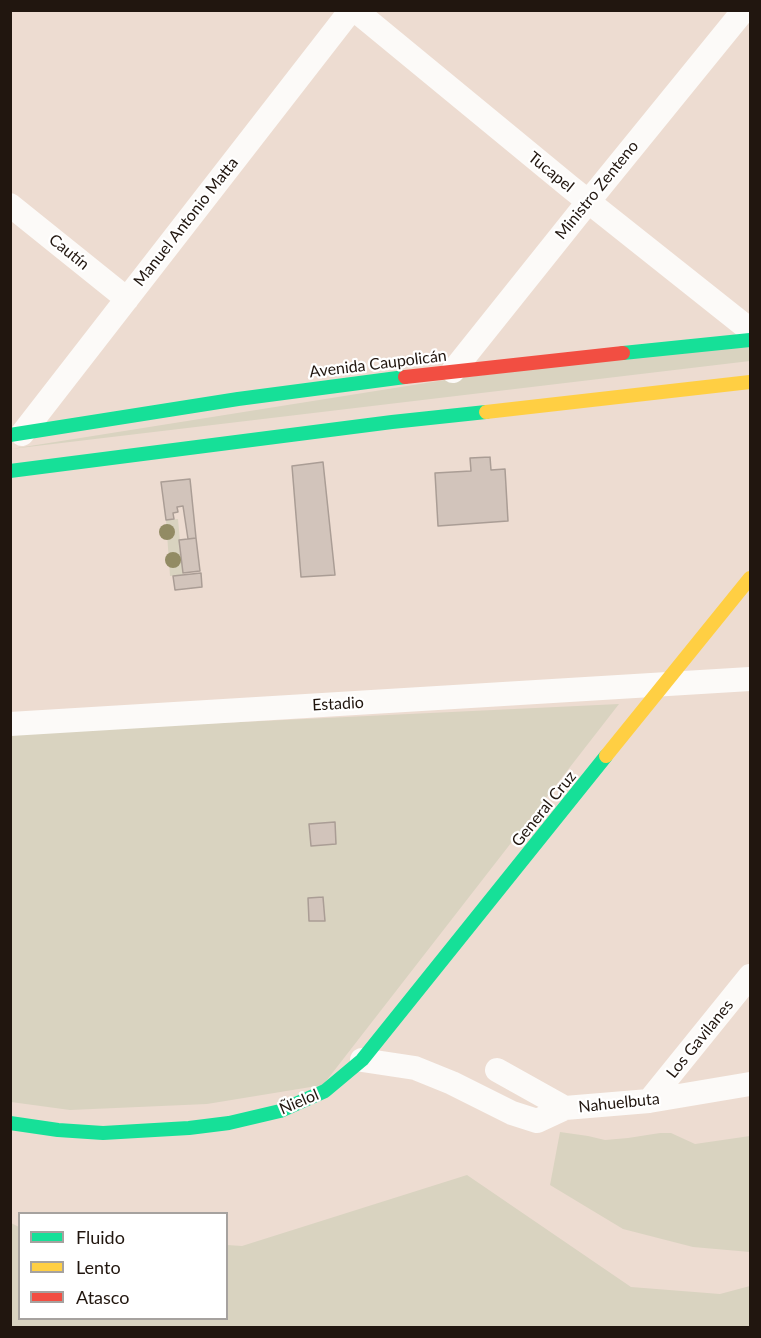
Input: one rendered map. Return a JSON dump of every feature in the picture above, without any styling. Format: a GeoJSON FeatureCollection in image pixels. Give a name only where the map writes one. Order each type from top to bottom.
{"type":"FeatureCollection","features":[{"type":"Feature","properties":{"kind":"main road","name":"Avenida Caupolicán"},"geometry":{"type":"LineString","coordinates":[[17,438],[54,428],[238,399],[447,379],[750,340]]}},
{"type":"Feature","properties":{"kind":"main road"},"geometry":{"type":"LineString","coordinates":[[10,471],[392,422],[750,382]]}},
{"type":"Feature","properties":{"kind":"main road"},"geometry":{"type":"LineString","coordinates":[[392,422],[423,405]]}},
{"type":"Feature","properties":{"kind":"main road","name":"General Cruz"},"geometry":{"type":"LineString","coordinates":[[362,1060],[750,578]]}},
{"type":"Feature","properties":{"kind":"main road","name":"Ñielol"},"geometry":{"type":"LineString","coordinates":[[10,1123],[58,1130],[103,1132],[189,1128],[229,1123],[280,1111],[325,1091],[362,1060]]}},
{"type":"Feature","properties":{"kind":"street","name":"Tucapel"},"geometry":{"type":"LineString","coordinates":[[353,10],[588,202],[750,330]]}},
{"type":"Feature","properties":{"kind":"street","name":"Manuel Antonio Matta"},"geometry":{"type":"LineString","coordinates":[[17,438],[353,10]]}},
{"type":"Feature","properties":{"kind":"street","name":"Ministro Zenteno"},"geometry":{"type":"LineString","coordinates":[[447,379],[744,10]]}},
{"type":"Feature","properties":{"kind":"street","name":"Cautín"},"geometry":{"type":"LineString","coordinates":[[10,205],[127,299]]}},
{"type":"Feature","properties":{"kind":"street","name":"Estadio"},"geometry":{"type":"LineString","coordinates":[[10,724],[750,679]]}},
{"type":"Feature","properties":{"kind":"street","name":"Los Gavilanes"},"geometry":{"type":"LineString","coordinates":[[649,1101],[750,976]]}},
{"type":"Feature","properties":{"kind":"street"},"geometry":{"type":"LineString","coordinates":[[362,1060],[415,1068],[452,1083],[512,1113],[537,1121],[565,1108]]}},
{"type":"Feature","properties":{"kind":"street","name":"Nahuelbuta"},"geometry":{"type":"LineString","coordinates":[[497,1070],[565,1108],[649,1101],[750,1084]]}},
{"type":"Feature","properties":{"kind":"shaded area"},"geometry":{"type":"Polygon","coordinates":[[[750,343],[750,361],[11,449],[451,379],[750,343]]]}},
{"type":"Feature","properties":{"kind":"shaded area"},"geometry":{"type":"Polygon","coordinates":[[[178,519],[183,575],[170,576],[166,520],[178,519]]]}},
{"type":"Feature","properties":{"kind":"shaded area"},"geometry":{"type":"Polygon","coordinates":[[[619,704],[323,1085],[207,1104],[70,1110],[11,1102],[11,733],[619,704]]]}},
{"type":"Feature","properties":{"kind":"shaded area"},"geometry":{"type":"Polygon","coordinates":[[[560,1132],[605,1140],[671,1133],[695,1144],[750,1136],[750,1252],[693,1247],[623,1229],[550,1185],[560,1132]]]}},
{"type":"Feature","properties":{"kind":"shaded area"},"geometry":{"type":"Polygon","coordinates":[[[467,1175],[631,1287],[720,1294],[750,1286],[750,1327],[11,1327],[11,1223],[18,1226],[18,1320],[228,1320],[228,1245],[242,1246],[467,1175]]]}},
{"type":"Feature","properties":{"kind":"building"},"geometry":{"type":"Polygon","coordinates":[[[490,457],[491,470],[505,469],[508,521],[438,526],[435,473],[471,471],[470,458],[490,457]]]}},
{"type":"Feature","properties":{"kind":"building"},"geometry":{"type":"Polygon","coordinates":[[[323,462],[335,575],[301,577],[292,466],[323,462]]]}},
{"type":"Feature","properties":{"kind":"building"},"geometry":{"type":"Polygon","coordinates":[[[190,479],[196,538],[188,539],[183,506],[177,507],[178,512],[173,513],[174,519],[166,520],[161,482],[190,479]]]}},
{"type":"Feature","properties":{"kind":"building"},"geometry":{"type":"Polygon","coordinates":[[[196,538],[200,571],[183,573],[179,540],[196,538]]]}},
{"type":"Feature","properties":{"kind":"building"},"geometry":{"type":"Polygon","coordinates":[[[201,573],[202,587],[175,590],[173,576],[201,573]]]}},
{"type":"Feature","properties":{"kind":"building"},"geometry":{"type":"Polygon","coordinates":[[[335,822],[336,844],[311,846],[309,824],[335,822]]]}},
{"type":"Feature","properties":{"kind":"building"},"geometry":{"type":"Polygon","coordinates":[[[323,897],[325,921],[309,921],[308,898],[323,897]]]}},
{"type":"Feature","properties":{"kind":"traffic: fast"},"geometry":{"type":"LineString","coordinates":[[623,353],[750,340]]}},
{"type":"Feature","properties":{"kind":"traffic: fast"},"geometry":{"type":"LineString","coordinates":[[10,435],[238,399],[405,377]]}},
{"type":"Feature","properties":{"kind":"traffic: fast"},"geometry":{"type":"LineString","coordinates":[[10,471],[486,412]]}},
{"type":"Feature","properties":{"kind":"traffic: fast"},"geometry":{"type":"LineString","coordinates":[[10,1123],[58,1130],[103,1133],[189,1128],[229,1123],[280,1111],[325,1091],[362,1060],[606,756]]}},
{"type":"Feature","properties":{"kind":"traffic: slow"},"geometry":{"type":"LineString","coordinates":[[486,412],[750,382]]}},
{"type":"Feature","properties":{"kind":"traffic: slow"},"geometry":{"type":"LineString","coordinates":[[606,756],[750,578]]}},
{"type":"Feature","properties":{"kind":"traffic: jam"},"geometry":{"type":"LineString","coordinates":[[405,377],[623,353]]}}]}
